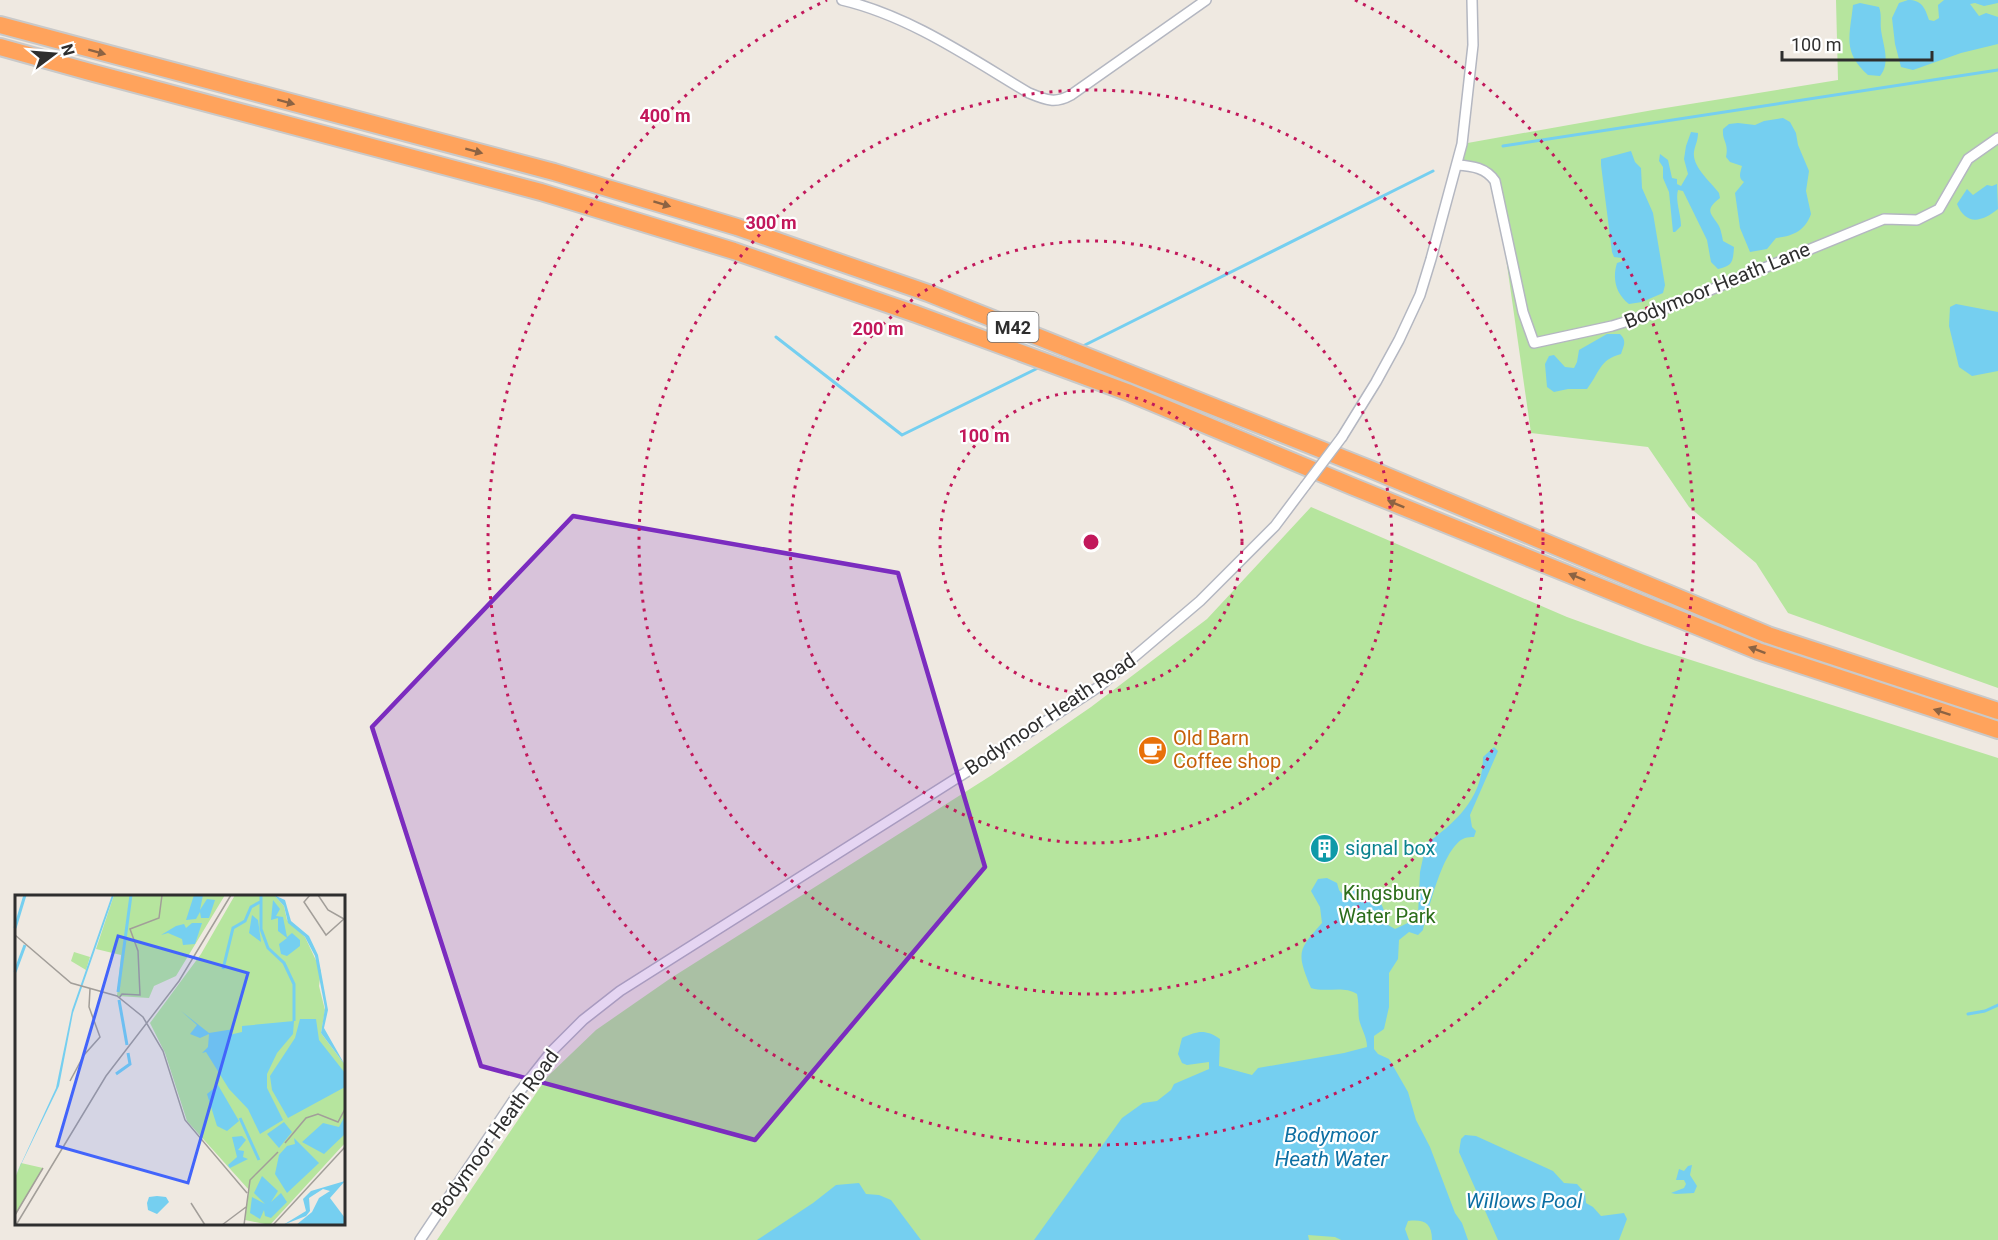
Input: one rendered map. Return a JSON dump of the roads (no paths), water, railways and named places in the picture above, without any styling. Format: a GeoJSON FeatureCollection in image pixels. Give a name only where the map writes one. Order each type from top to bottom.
{"type":"FeatureCollection","features":[{"type":"Feature","properties":{"kind":"highway","name":"M42"},"geometry":{"type":"LineString","coordinates":[[0,26],[554,172],[737,227],[939,298],[1359,464],[1768,635],[1998,711]]}},
{"type":"Feature","properties":{"kind":"highway","name":"M42"},"geometry":{"type":"LineString","coordinates":[[0,47],[541,192],[734,251],[915,314],[1127,392],[1758,651],[1998,730]]}},
{"type":"Feature","properties":{"kind":"street"},"geometry":{"type":"LineString","coordinates":[[842,0],[894,16],[1029,93],[1047,100],[1061,101],[1206,0]]}},
{"type":"Feature","properties":{"kind":"street","name":"Bodymoor Heath Road"},"geometry":{"type":"LineString","coordinates":[[420,1240],[518,1095],[551,1052],[583,1020],[630,985],[1100,686],[1200,601],[1275,526],[1342,437],[1376,382],[1420,295],[1457,165],[1467,114],[1473,45],[1472,0]]}},
{"type":"Feature","properties":{"kind":"street","name":"Bodymoor Heath Lane"},"geometry":{"type":"LineString","coordinates":[[1457,165],[1482,169],[1489,173],[1495,181],[1523,312],[1534,343],[1612,326],[1654,313],[1884,219],[1917,220],[1939,209],[1968,159],[1998,138]]}},
{"type":"Feature","properties":{"kind":"water"},"geometry":{"type":"Polygon","coordinates":[[[1908,0],[1920,3],[1929,20],[1934,21],[1939,18],[1938,5],[1944,0],[1998,0],[1998,3],[1984,6],[1970,4],[1979,16],[1986,13],[1998,17],[1998,44],[1961,53],[1913,70],[1901,67],[1892,18],[1899,3],[1908,0]]]}},
{"type":"Feature","properties":{"kind":"water"},"geometry":{"type":"Polygon","coordinates":[[[1860,3],[1879,7],[1880,10],[1886,60],[1880,76],[1868,75],[1854,59],[1851,51],[1853,5],[1860,3]]]}},
{"type":"Feature","properties":{"kind":"water"},"geometry":{"type":"Polygon","coordinates":[[[1783,118],[1790,122],[1796,133],[1798,145],[1809,171],[1806,191],[1811,214],[1798,232],[1776,238],[1767,249],[1750,252],[1740,228],[1735,193],[1744,182],[1740,177],[1742,166],[1730,162],[1726,157],[1727,148],[1723,129],[1729,124],[1755,125],[1783,118]]]}},
{"type":"Feature","properties":{"kind":"water"},"geometry":{"type":"Polygon","coordinates":[[[1691,132],[1698,133],[1694,152],[1696,163],[1719,193],[1720,198],[1710,209],[1711,212],[1720,228],[1723,241],[1734,247],[1731,262],[1718,269],[1711,262],[1707,240],[1683,191],[1678,190],[1681,226],[1673,232],[1669,192],[1663,178],[1663,167],[1659,161],[1660,154],[1668,160],[1672,178],[1677,179],[1677,184],[1681,186],[1688,174],[1684,159],[1691,132]]]}},
{"type":"Feature","properties":{"kind":"water"},"geometry":{"type":"Polygon","coordinates":[[[1631,151],[1635,162],[1641,168],[1642,188],[1653,213],[1665,285],[1663,293],[1642,302],[1629,304],[1618,291],[1615,280],[1617,263],[1623,261],[1622,258],[1614,257],[1612,252],[1601,159],[1631,151]]]}},
{"type":"Feature","properties":{"kind":"water"},"geometry":{"type":"Polygon","coordinates":[[[1997,184],[1998,209],[1980,219],[1970,219],[1965,216],[1957,204],[1967,189],[1973,195],[1987,185],[1997,184]]]}},
{"type":"Feature","properties":{"kind":"water"},"geometry":{"type":"Polygon","coordinates":[[[1956,304],[1998,312],[1998,371],[1972,376],[1959,367],[1949,326],[1950,307],[1956,304]]]}},
{"type":"Feature","properties":{"kind":"water"},"geometry":{"type":"Polygon","coordinates":[[[1607,334],[1622,336],[1624,343],[1621,354],[1604,363],[1587,389],[1554,392],[1547,387],[1545,364],[1549,356],[1554,355],[1565,367],[1574,368],[1579,350],[1607,334]]]}},
{"type":"Feature","properties":{"kind":"water","name":"Bodymoor Heath Water"},"geometry":{"type":"Polygon","coordinates":[[[1494,747],[1498,751],[1470,815],[1472,827],[1476,831],[1474,837],[1465,838],[1457,843],[1450,853],[1438,879],[1423,930],[1418,935],[1409,932],[1399,940],[1398,959],[1389,973],[1389,1007],[1384,1029],[1374,1036],[1374,1049],[1378,1054],[1389,1059],[1408,1092],[1416,1120],[1430,1147],[1455,1213],[1462,1223],[1468,1240],[1432,1240],[1432,1234],[1426,1223],[1408,1221],[1405,1229],[1409,1240],[1341,1240],[1335,1237],[1308,1235],[1309,1240],[1034,1240],[1122,1118],[1143,1103],[1157,1101],[1171,1090],[1174,1084],[1209,1069],[1209,1062],[1187,1065],[1182,1063],[1178,1054],[1182,1038],[1201,1032],[1215,1036],[1220,1039],[1219,1066],[1252,1075],[1258,1068],[1367,1047],[1359,1019],[1357,994],[1341,989],[1311,988],[1306,976],[1302,952],[1308,939],[1322,923],[1320,907],[1311,891],[1318,879],[1327,878],[1337,883],[1344,896],[1359,888],[1372,894],[1380,902],[1388,925],[1395,929],[1412,921],[1418,915],[1420,872],[1426,844],[1448,827],[1466,808],[1478,785],[1483,757],[1494,747]]]}},
{"type":"Feature","properties":{"kind":"water","name":"Willows Pool"},"geometry":{"type":"Polygon","coordinates":[[[1465,1135],[1476,1136],[1553,1171],[1564,1183],[1577,1184],[1585,1193],[1586,1203],[1601,1216],[1624,1213],[1627,1219],[1619,1240],[1498,1240],[1459,1152],[1461,1139],[1465,1135]]]}},
{"type":"Feature","properties":{"kind":"water"},"geometry":{"type":"Polygon","coordinates":[[[1692,1165],[1690,1175],[1697,1186],[1694,1193],[1671,1193],[1684,1188],[1686,1184],[1684,1180],[1676,1180],[1679,1169],[1684,1171],[1692,1165]]]}},
{"type":"Feature","properties":{"kind":"water"},"geometry":{"type":"Polygon","coordinates":[[[859,1183],[866,1194],[879,1195],[891,1200],[921,1240],[757,1240],[836,1185],[859,1183]]]}},
{"type":"Feature","properties":{"kind":"waterway"},"geometry":{"type":"LineString","coordinates":[[1503,146],[1998,70]]}},
{"type":"Feature","properties":{"kind":"waterway"},"geometry":{"type":"LineString","coordinates":[[1081,347],[1433,171]]}},
{"type":"Feature","properties":{"kind":"waterway"},"geometry":{"type":"LineString","coordinates":[[776,337],[902,435],[1040,367]]}},
{"type":"Feature","properties":{"kind":"waterway"},"geometry":{"type":"LineString","coordinates":[[1968,1014],[1985,1011],[1998,1005]]}},
{"type":"Feature","properties":{"kind":"place","name":"Old Barn Coffee shop"},"geometry":{"type":"Point","coordinates":[1152,750]}},
{"type":"Feature","properties":{"kind":"place","name":"signal box"},"geometry":{"type":"Point","coordinates":[1324,848]}},
{"type":"Feature","properties":{"kind":"park label","name":"Kingsbury Water Park"},"geometry":{"type":"Point","coordinates":[1387,904]}}]}
